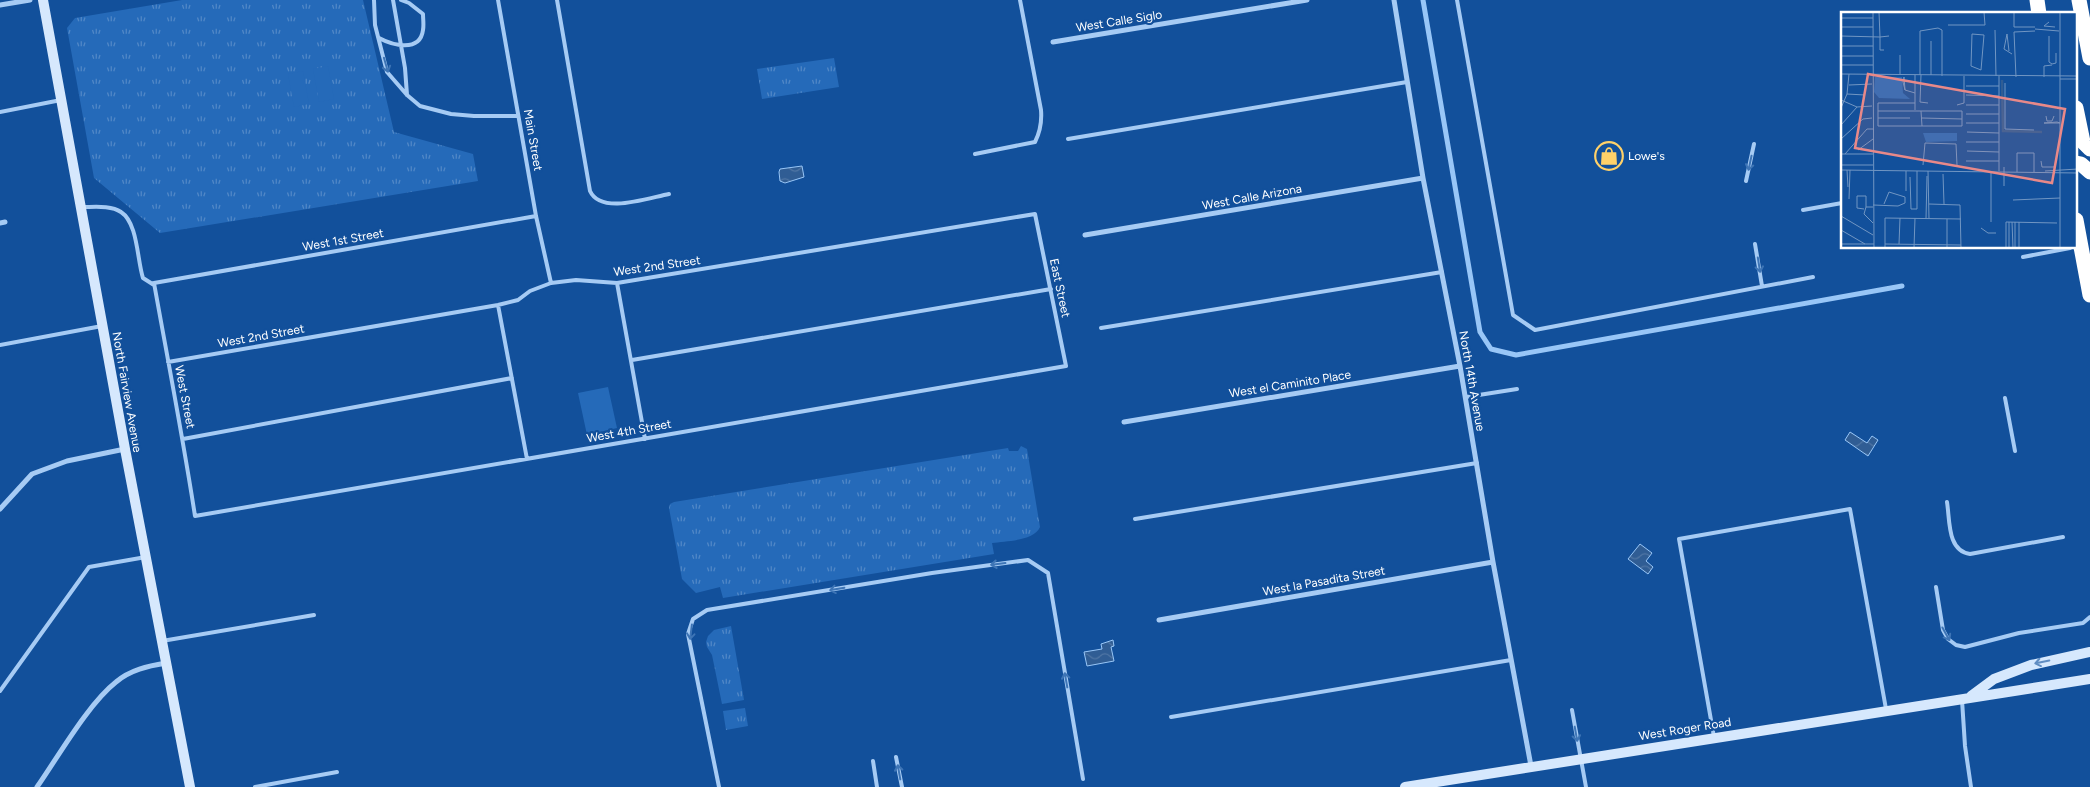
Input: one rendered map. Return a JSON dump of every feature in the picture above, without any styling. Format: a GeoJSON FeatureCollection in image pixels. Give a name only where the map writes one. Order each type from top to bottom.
{"type":"FeatureCollection","features":[{"type":"Feature","properties":{"kind":"highway"},"geometry":{"type":"LineString","coordinates":[[2079,0],[2090,58]]}},
{"type":"Feature","properties":{"kind":"highway"},"geometry":{"type":"LineString","coordinates":[[2078,118],[2083,142],[2090,149]]}},
{"type":"Feature","properties":{"kind":"highway"},"geometry":{"type":"LineString","coordinates":[[2078,163],[2090,172]]}},
{"type":"Feature","properties":{"kind":"highway"},"geometry":{"type":"LineString","coordinates":[[2077,249],[2090,295]]}},
{"type":"Feature","properties":{"kind":"street"},"geometry":{"type":"LineString","coordinates":[[0,5],[30,0]]}},
{"type":"Feature","properties":{"kind":"street","name":"North Fairview Avenue"},"geometry":{"type":"LineString","coordinates":[[43,0],[125,450],[190,787]]}},
{"type":"Feature","properties":{"kind":"street","name":"West Calle Siglo"},"geometry":{"type":"LineString","coordinates":[[1052,42],[1307,0]]}},
{"type":"Feature","properties":{"kind":"street","name":"North 14th Avenue"},"geometry":{"type":"LineString","coordinates":[[1394,0],[1423,178],[1466,397],[1493,562],[1531,766]]}},
{"type":"Feature","properties":{"kind":"street","name":"West Calle Arizona"},"geometry":{"type":"LineString","coordinates":[[1085,236],[1423,178]]}},
{"type":"Feature","properties":{"kind":"street","name":"West el Caminito Place"},"geometry":{"type":"LineString","coordinates":[[1124,422],[1460,366]]}},
{"type":"Feature","properties":{"kind":"street"},"geometry":{"type":"LineString","coordinates":[[0,509],[32,474],[67,461],[125,450]]}},
{"type":"Feature","properties":{"kind":"street","name":"West la Pasadita Street"},"geometry":{"type":"LineString","coordinates":[[1159,620],[1493,562]]}},
{"type":"Feature","properties":{"kind":"street","name":"West Roger Road"},"geometry":{"type":"LineString","coordinates":[[1966,698],[1994,679],[2031,665],[2090,652]]}},
{"type":"Feature","properties":{"kind":"street"},"geometry":{"type":"LineString","coordinates":[[37,787],[93,706],[116,682],[142,667],[166,663]]}},
{"type":"Feature","properties":{"kind":"street","name":"West Roger Road"},"geometry":{"type":"LineString","coordinates":[[1405,787],[1447,784],[1531,766],[2090,679]]}},
{"type":"Feature","properties":{"kind":"lane"},"geometry":{"type":"LineString","coordinates":[[374,0],[376,25],[387,72],[407,95],[420,106],[451,114],[518,116]]}},
{"type":"Feature","properties":{"kind":"lane"},"geometry":{"type":"LineString","coordinates":[[393,0],[402,46],[407,95]]}},
{"type":"Feature","properties":{"kind":"lane"},"geometry":{"type":"LineString","coordinates":[[379,38],[390,44],[402,46],[415,43],[423,32],[422,14],[409,3],[401,0]]}},
{"type":"Feature","properties":{"kind":"lane","name":"Main Street"},"geometry":{"type":"LineString","coordinates":[[498,0],[536,216],[551,283]]}},
{"type":"Feature","properties":{"kind":"lane"},"geometry":{"type":"LineString","coordinates":[[557,0],[579,134],[592,197],[607,204],[669,194]]}},
{"type":"Feature","properties":{"kind":"lane"},"geometry":{"type":"LineString","coordinates":[[976,154],[1035,142],[1038,136],[1042,121],[1041,110],[1020,0]]}},
{"type":"Feature","properties":{"kind":"lane"},"geometry":{"type":"LineString","coordinates":[[1457,0],[1513,315],[1535,330],[1813,276]]}},
{"type":"Feature","properties":{"kind":"lane"},"geometry":{"type":"LineString","coordinates":[[1068,138],[1407,82]]}},
{"type":"Feature","properties":{"kind":"lane"},"geometry":{"type":"LineString","coordinates":[[0,112],[61,100]]}},
{"type":"Feature","properties":{"kind":"lane"},"geometry":{"type":"LineString","coordinates":[[1746,181],[1754,144]]}},
{"type":"Feature","properties":{"kind":"lane"},"geometry":{"type":"LineString","coordinates":[[1803,210],[1841,203]]}},
{"type":"Feature","properties":{"kind":"lane"},"geometry":{"type":"LineString","coordinates":[[80,207],[117,210],[130,220],[143,278],[154,284]]}},
{"type":"Feature","properties":{"kind":"lane","name":"West 2nd Street"},"geometry":{"type":"LineString","coordinates":[[168,362],[498,305],[518,300],[530,291],[551,283],[576,280],[617,284],[1035,214]]}},
{"type":"Feature","properties":{"kind":"lane","name":"East Street"},"geometry":{"type":"LineString","coordinates":[[1035,214],[1066,366]]}},
{"type":"Feature","properties":{"kind":"lane","name":"West 1st Street"},"geometry":{"type":"LineString","coordinates":[[154,284],[536,216]]}},
{"type":"Feature","properties":{"kind":"lane"},"geometry":{"type":"LineString","coordinates":[[1755,244],[1762,286]]}},
{"type":"Feature","properties":{"kind":"lane"},"geometry":{"type":"LineString","coordinates":[[2023,257],[2062,249]]}},
{"type":"Feature","properties":{"kind":"lane"},"geometry":{"type":"LineString","coordinates":[[1101,328],[1442,272]]}},
{"type":"Feature","properties":{"kind":"lane","name":"West Street"},"geometry":{"type":"LineString","coordinates":[[154,284],[196,516]]}},
{"type":"Feature","properties":{"kind":"lane"},"geometry":{"type":"LineString","coordinates":[[617,284],[645,438]]}},
{"type":"Feature","properties":{"kind":"lane"},"geometry":{"type":"LineString","coordinates":[[632,360],[1050,289]]}},
{"type":"Feature","properties":{"kind":"lane"},"geometry":{"type":"LineString","coordinates":[[498,305],[527,459]]}},
{"type":"Feature","properties":{"kind":"lane"},"geometry":{"type":"LineString","coordinates":[[0,345],[102,326]]}},
{"type":"Feature","properties":{"kind":"lane","name":"West 4th Street"},"geometry":{"type":"LineString","coordinates":[[196,516],[1066,366]]}},
{"type":"Feature","properties":{"kind":"lane"},"geometry":{"type":"LineString","coordinates":[[183,439],[512,378]]}},
{"type":"Feature","properties":{"kind":"lane"},"geometry":{"type":"LineString","coordinates":[[1466,397],[1517,388]]}},
{"type":"Feature","properties":{"kind":"lane"},"geometry":{"type":"LineString","coordinates":[[2006,398],[2015,451]]}},
{"type":"Feature","properties":{"kind":"lane"},"geometry":{"type":"LineString","coordinates":[[1135,519],[1476,463]]}},
{"type":"Feature","properties":{"kind":"lane"},"geometry":{"type":"LineString","coordinates":[[1947,502],[1953,543],[1962,553],[1970,554],[2063,537]]}},
{"type":"Feature","properties":{"kind":"lane"},"geometry":{"type":"LineString","coordinates":[[1714,737],[1679,540],[1850,509],[1886,711]]}},
{"type":"Feature","properties":{"kind":"lane"},"geometry":{"type":"LineString","coordinates":[[0,691],[89,567],[146,557]]}},
{"type":"Feature","properties":{"kind":"lane"},"geometry":{"type":"LineString","coordinates":[[718,786],[688,634],[693,619],[707,610],[932,573],[1028,560],[1048,573],[1083,779]]}},
{"type":"Feature","properties":{"kind":"lane"},"geometry":{"type":"LineString","coordinates":[[1936,587],[1943,630],[1948,640],[1956,645],[1965,647],[2019,633],[2083,623],[2090,617]]}},
{"type":"Feature","properties":{"kind":"lane"},"geometry":{"type":"LineString","coordinates":[[162,641],[314,615]]}},
{"type":"Feature","properties":{"kind":"lane"},"geometry":{"type":"LineString","coordinates":[[1171,717],[1511,660]]}},
{"type":"Feature","properties":{"kind":"lane"},"geometry":{"type":"LineString","coordinates":[[1966,698],[1964,746],[1971,787]]}},
{"type":"Feature","properties":{"kind":"lane"},"geometry":{"type":"LineString","coordinates":[[1572,710],[1586,787]]}},
{"type":"Feature","properties":{"kind":"lane"},"geometry":{"type":"LineString","coordinates":[[896,757],[902,787]]}},
{"type":"Feature","properties":{"kind":"lane"},"geometry":{"type":"LineString","coordinates":[[874,761],[877,787]]}},
{"type":"Feature","properties":{"kind":"lane"},"geometry":{"type":"LineString","coordinates":[[255,787],[337,772]]}},
{"type":"Feature","properties":{"kind":"green space"},"geometry":{"type":"Polygon","coordinates":[[[182,0],[363,0],[394,132],[473,154],[478,181],[160,233],[94,178],[67,28],[75,18],[182,0]]]}},
{"type":"Feature","properties":{"kind":"green space"},"geometry":{"type":"Polygon","coordinates":[[[834,58],[839,87],[762,99],[757,69],[834,58]]]}},
{"type":"Feature","properties":{"kind":"green space"},"geometry":{"type":"Polygon","coordinates":[[[328,66],[334,99],[319,102],[313,69],[328,66]]]}},
{"type":"Feature","properties":{"kind":"green space"},"geometry":{"type":"Polygon","coordinates":[[[303,71],[309,104],[294,107],[288,74],[303,71]]]}},
{"type":"Feature","properties":{"kind":"green space"},"geometry":{"type":"Polygon","coordinates":[[[608,387],[617,428],[587,435],[578,393],[608,387]]]}},
{"type":"Feature","properties":{"kind":"green space"},"geometry":{"type":"Polygon","coordinates":[[[1021,446],[1027,449],[1040,527],[1037,532],[1026,538],[992,543],[994,554],[723,598],[720,587],[696,593],[682,579],[669,508],[670,504],[674,502],[1008,448],[1009,451],[1018,451],[1021,446]]]}},
{"type":"Feature","properties":{"kind":"green space"},"geometry":{"type":"Polygon","coordinates":[[[731,626],[744,700],[722,704],[712,655],[706,642],[708,636],[714,630],[731,626]]]}},
{"type":"Feature","properties":{"kind":"green space"},"geometry":{"type":"Polygon","coordinates":[[[745,708],[748,726],[726,730],[723,711],[745,708]]]}},
{"type":"Feature","properties":{"kind":"water"},"geometry":{"type":"Polygon","coordinates":[[[802,166],[804,177],[785,183],[780,181],[780,169],[802,166]]]}},
{"type":"Feature","properties":{"kind":"water"},"geometry":{"type":"Polygon","coordinates":[[[1850,432],[1867,443],[1872,436],[1878,440],[1868,456],[1845,440],[1850,432]]]}},
{"type":"Feature","properties":{"kind":"water"},"geometry":{"type":"Polygon","coordinates":[[[1640,544],[1652,553],[1646,561],[1653,567],[1648,574],[1628,559],[1640,544]]]}},
{"type":"Feature","properties":{"kind":"water"},"geometry":{"type":"Polygon","coordinates":[[[1113,640],[1114,646],[1111,647],[1114,661],[1087,666],[1084,652],[1102,649],[1101,644],[1113,640]]]}},
{"type":"Feature","properties":{"kind":"waterway"},"geometry":{"type":"LineString","coordinates":[[1423,0],[1480,332],[1491,349],[1516,355],[1902,286]]}},
{"type":"Feature","properties":{"kind":"place","name":"Lowe's"},"geometry":{"type":"Point","coordinates":[1609,156]}}]}
